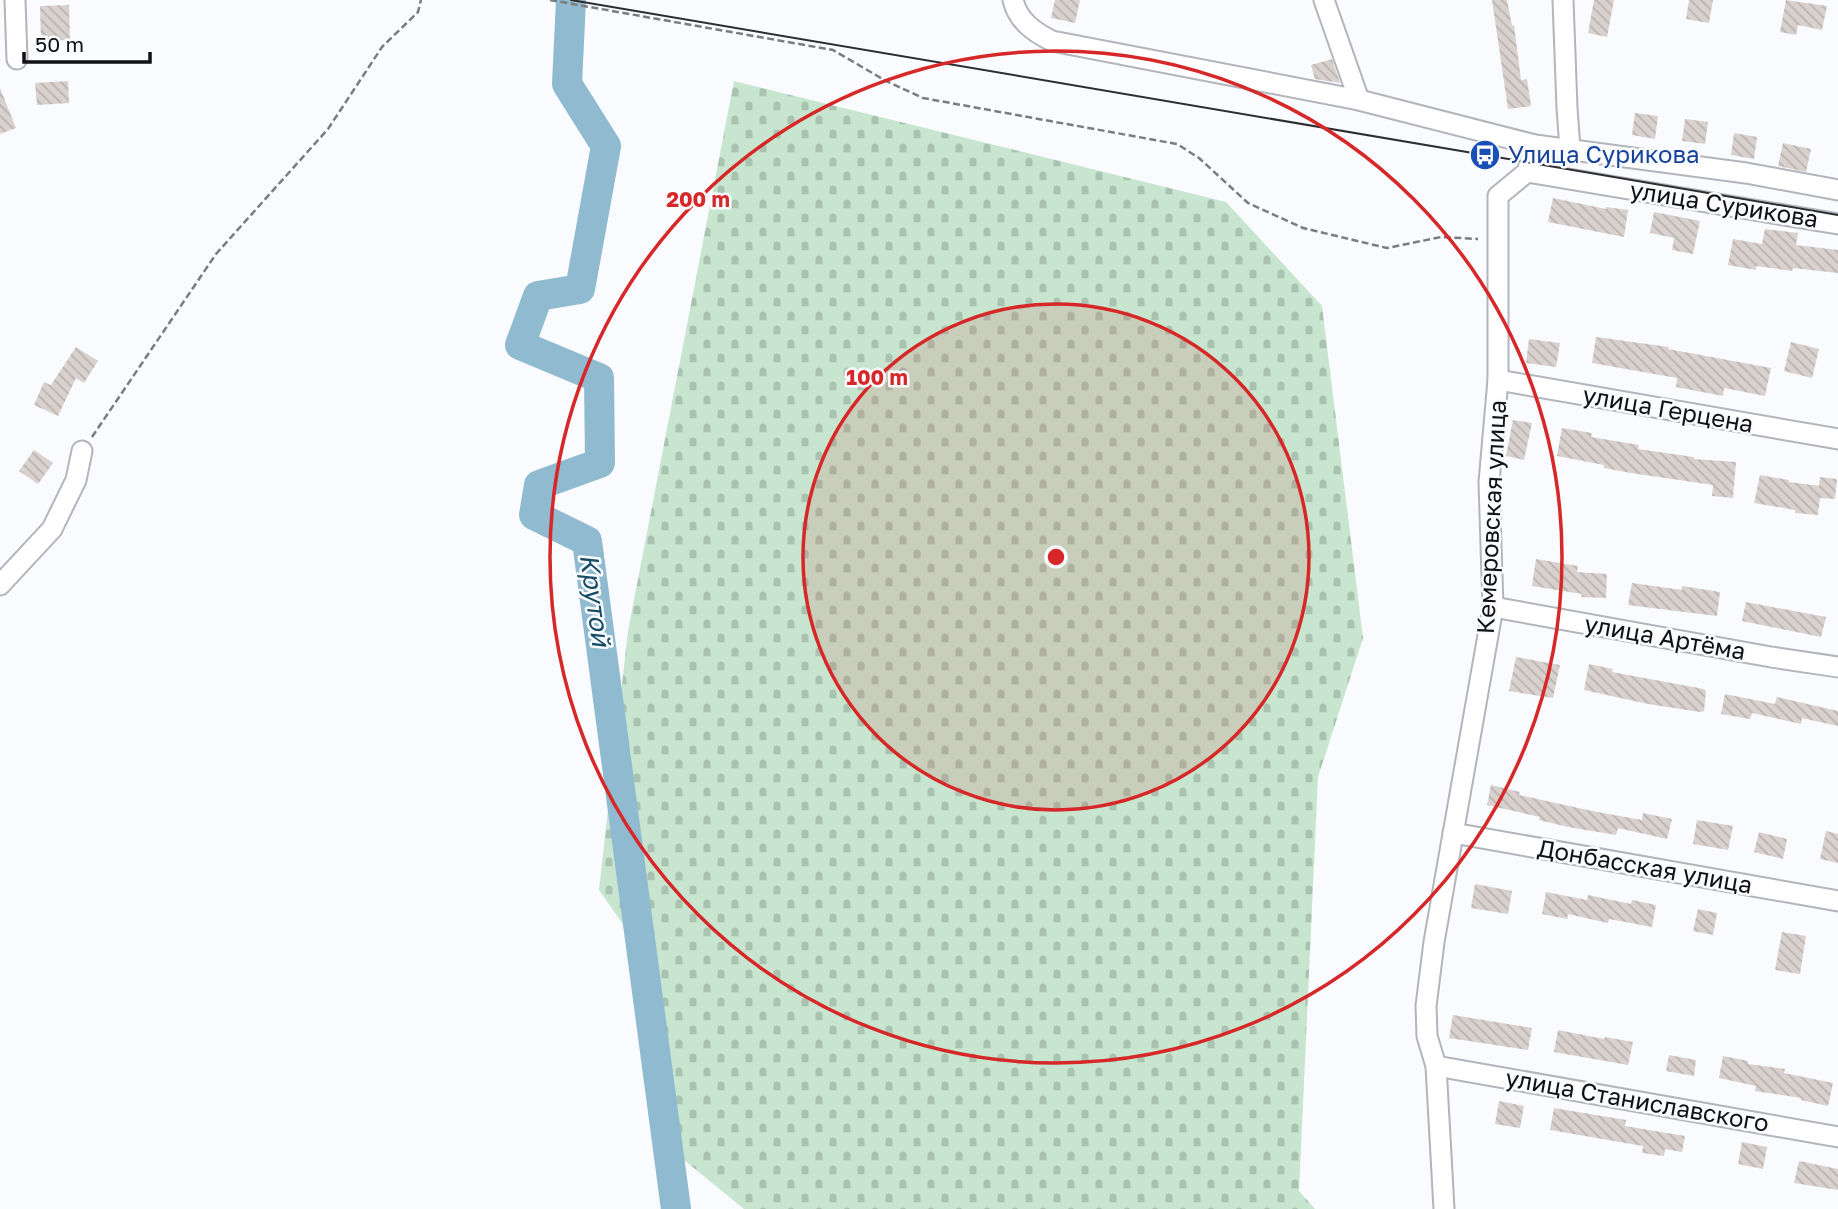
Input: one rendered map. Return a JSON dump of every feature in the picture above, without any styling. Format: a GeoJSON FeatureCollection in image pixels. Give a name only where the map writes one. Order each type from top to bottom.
{"type":"FeatureCollection","features":[{"type":"Feature","properties":{"kind":"street"},"geometry":{"type":"LineString","coordinates":[[15,0],[17,59]]}},
{"type":"Feature","properties":{"kind":"street","name":"улица Сурикова"},"geometry":{"type":"LineString","coordinates":[[1013,0],[1015,9],[1031,30],[1052,41],[1359,100],[1535,145],[1746,173],[1838,190]]}},
{"type":"Feature","properties":{"kind":"street"},"geometry":{"type":"LineString","coordinates":[[1324,0],[1359,100]]}},
{"type":"Feature","properties":{"kind":"street"},"geometry":{"type":"LineString","coordinates":[[1563,0],[1570,149]]}},
{"type":"Feature","properties":{"kind":"street"},"geometry":{"type":"LineString","coordinates":[[1527,172],[1535,145]]}},
{"type":"Feature","properties":{"kind":"street","name":"улица Сурикова"},"geometry":{"type":"LineString","coordinates":[[1527,172],[1838,224]]}},
{"type":"Feature","properties":{"kind":"street","name":"Кемеровская улица"},"geometry":{"type":"LineString","coordinates":[[1444,1209],[1436,1066],[1427,1036],[1426,1006],[1434,942],[1493,607],[1489,482],[1498,380],[1498,196],[1527,172]]}},
{"type":"Feature","properties":{"kind":"street","name":"улица Герцена"},"geometry":{"type":"LineString","coordinates":[[1498,380],[1838,439]]}},
{"type":"Feature","properties":{"kind":"street"},"geometry":{"type":"LineString","coordinates":[[0,585],[52,529],[76,480],[82,450]]}},
{"type":"Feature","properties":{"kind":"street","name":"улица Артёма"},"geometry":{"type":"LineString","coordinates":[[1493,607],[1838,667]]}},
{"type":"Feature","properties":{"kind":"street","name":"Донбасская улица"},"geometry":{"type":"LineString","coordinates":[[1453,833],[1838,901]]}},
{"type":"Feature","properties":{"kind":"street","name":"улица Станиславского"},"geometry":{"type":"LineString","coordinates":[[1436,1066],[1838,1137]]}},
{"type":"Feature","properties":{"kind":"path"},"geometry":{"type":"LineString","coordinates":[[82,450],[216,254],[328,129],[382,47],[418,12],[421,0]]}},
{"type":"Feature","properties":{"kind":"path"},"geometry":{"type":"LineString","coordinates":[[550,0],[833,50],[886,81],[923,98],[1177,144],[1199,158],[1248,203],[1315,232],[1387,248],[1453,236],[1498,241]]}},
{"type":"Feature","properties":{"kind":"green space"},"geometry":{"type":"Polygon","coordinates":[[[734,81],[1226,202],[1322,306],[1363,638],[1318,777],[1299,1191],[1315,1209],[744,1209],[684,1160],[632,937],[599,890],[628,631],[734,81]]]}},
{"type":"Feature","properties":{"kind":"building"},"geometry":{"type":"Polygon","coordinates":[[[1055,0],[1080,0],[1075,23],[1051,18],[1055,0]]]}},
{"type":"Feature","properties":{"kind":"building"},"geometry":{"type":"Polygon","coordinates":[[[1492,0],[1507,0],[1512,26],[1514,25],[1521,80],[1527,79],[1531,106],[1508,109],[1492,0]]]}},
{"type":"Feature","properties":{"kind":"building"},"geometry":{"type":"Polygon","coordinates":[[[1594,0],[1614,0],[1607,37],[1588,33],[1594,0]]]}},
{"type":"Feature","properties":{"kind":"building"},"geometry":{"type":"Polygon","coordinates":[[[1689,0],[1713,0],[1709,23],[1686,19],[1689,0]]]}},
{"type":"Feature","properties":{"kind":"building"},"geometry":{"type":"Polygon","coordinates":[[[1786,0],[1827,6],[1822,30],[1798,25],[1796,35],[1780,32],[1786,0]]]}},
{"type":"Feature","properties":{"kind":"building"},"geometry":{"type":"Polygon","coordinates":[[[69,5],[70,40],[41,41],[40,6],[69,5]]]}},
{"type":"Feature","properties":{"kind":"building"},"geometry":{"type":"Polygon","coordinates":[[[1332,59],[1340,83],[1315,79],[1311,65],[1332,59]]]}},
{"type":"Feature","properties":{"kind":"building"},"geometry":{"type":"Polygon","coordinates":[[[68,81],[69,103],[37,105],[35,83],[68,81]]]}},
{"type":"Feature","properties":{"kind":"building"},"geometry":{"type":"Polygon","coordinates":[[[0,88],[16,128],[0,134],[0,88]]]}},
{"type":"Feature","properties":{"kind":"building"},"geometry":{"type":"Polygon","coordinates":[[[1635,113],[1658,116],[1655,139],[1632,135],[1635,113]]]}},
{"type":"Feature","properties":{"kind":"building"},"geometry":{"type":"Polygon","coordinates":[[[1685,119],[1708,122],[1705,144],[1682,141],[1685,119]]]}},
{"type":"Feature","properties":{"kind":"building"},"geometry":{"type":"Polygon","coordinates":[[[1734,133],[1757,137],[1754,159],[1731,155],[1734,133]]]}},
{"type":"Feature","properties":{"kind":"building"},"geometry":{"type":"Polygon","coordinates":[[[1783,143],[1811,149],[1806,172],[1778,166],[1783,143]]]}},
{"type":"Feature","properties":{"kind":"building"},"geometry":{"type":"Polygon","coordinates":[[[1553,198],[1606,209],[1628,210],[1624,237],[1548,222],[1553,198]]]}},
{"type":"Feature","properties":{"kind":"building"},"geometry":{"type":"Polygon","coordinates":[[[1654,212],[1700,221],[1693,254],[1672,250],[1674,238],[1650,233],[1654,212]]]}},
{"type":"Feature","properties":{"kind":"building"},"geometry":{"type":"Polygon","coordinates":[[[1765,229],[1798,233],[1796,245],[1838,250],[1838,273],[1756,266],[1756,270],[1728,265],[1733,239],[1762,244],[1765,229]]]}},
{"type":"Feature","properties":{"kind":"building"},"geometry":{"type":"Polygon","coordinates":[[[1596,337],[1669,347],[1668,349],[1771,368],[1765,396],[1724,388],[1723,396],[1676,387],[1677,378],[1592,363],[1596,337]]]}},
{"type":"Feature","properties":{"kind":"building"},"geometry":{"type":"Polygon","coordinates":[[[1529,339],[1560,343],[1556,367],[1526,363],[1529,339]]]}},
{"type":"Feature","properties":{"kind":"building"},"geometry":{"type":"Polygon","coordinates":[[[1791,342],[1819,349],[1812,378],[1784,371],[1791,342]]]}},
{"type":"Feature","properties":{"kind":"building"},"geometry":{"type":"Polygon","coordinates":[[[76,347],[98,361],[84,383],[76,378],[58,416],[34,405],[44,382],[51,385],[76,347]]]}},
{"type":"Feature","properties":{"kind":"building"},"geometry":{"type":"Polygon","coordinates":[[[1513,420],[1532,423],[1524,460],[1506,456],[1513,420]]]}},
{"type":"Feature","properties":{"kind":"building"},"geometry":{"type":"Polygon","coordinates":[[[1562,428],[1592,433],[1591,437],[1639,445],[1638,449],[1694,459],[1736,462],[1733,498],[1712,496],[1713,485],[1604,468],[1604,465],[1557,456],[1562,428]]]}},
{"type":"Feature","properties":{"kind":"building"},"geometry":{"type":"Polygon","coordinates":[[[34,450],[53,463],[38,484],[19,471],[34,450]]]}},
{"type":"Feature","properties":{"kind":"building"},"geometry":{"type":"Polygon","coordinates":[[[1760,475],[1819,486],[1820,477],[1837,479],[1835,499],[1820,498],[1818,515],[1795,513],[1795,510],[1754,503],[1760,475]]]}},
{"type":"Feature","properties":{"kind":"building"},"geometry":{"type":"Polygon","coordinates":[[[1536,559],[1578,566],[1577,572],[1607,574],[1606,598],[1581,597],[1582,594],[1532,586],[1536,559]]]}},
{"type":"Feature","properties":{"kind":"building"},"geometry":{"type":"Polygon","coordinates":[[[1632,583],[1682,590],[1682,586],[1720,592],[1717,616],[1628,605],[1632,583]]]}},
{"type":"Feature","properties":{"kind":"building"},"geometry":{"type":"Polygon","coordinates":[[[1746,602],[1826,617],[1821,637],[1742,621],[1746,602]]]}},
{"type":"Feature","properties":{"kind":"building"},"geometry":{"type":"Polygon","coordinates":[[[1516,657],[1560,665],[1553,698],[1509,691],[1516,657]]]}},
{"type":"Feature","properties":{"kind":"building"},"geometry":{"type":"Polygon","coordinates":[[[1589,664],[1613,669],[1612,672],[1704,689],[1704,711],[1648,704],[1584,690],[1589,664]]]}},
{"type":"Feature","properties":{"kind":"building"},"geometry":{"type":"Polygon","coordinates":[[[1725,694],[1775,704],[1777,697],[1838,711],[1838,726],[1802,718],[1801,724],[1752,713],[1750,719],[1721,714],[1725,694]]]}},
{"type":"Feature","properties":{"kind":"building"},"geometry":{"type":"Polygon","coordinates":[[[1491,785],[1520,792],[1519,795],[1592,811],[1642,820],[1643,813],[1672,819],[1667,839],[1618,828],[1616,835],[1568,827],[1539,820],[1540,817],[1487,805],[1491,785]]]}},
{"type":"Feature","properties":{"kind":"building"},"geometry":{"type":"Polygon","coordinates":[[[1697,820],[1733,826],[1728,850],[1693,844],[1697,820]]]}},
{"type":"Feature","properties":{"kind":"building"},"geometry":{"type":"Polygon","coordinates":[[[1826,831],[1838,834],[1838,863],[1820,859],[1826,831]]]}},
{"type":"Feature","properties":{"kind":"building"},"geometry":{"type":"Polygon","coordinates":[[[1759,832],[1787,839],[1783,859],[1754,852],[1759,832]]]}},
{"type":"Feature","properties":{"kind":"building"},"geometry":{"type":"Polygon","coordinates":[[[1475,884],[1512,891],[1508,914],[1471,908],[1475,884]]]}},
{"type":"Feature","properties":{"kind":"building"},"geometry":{"type":"Polygon","coordinates":[[[1546,892],[1587,900],[1588,895],[1631,904],[1632,900],[1656,905],[1652,927],[1609,919],[1608,923],[1568,914],[1567,919],[1542,914],[1546,892]]]}},
{"type":"Feature","properties":{"kind":"building"},"geometry":{"type":"Polygon","coordinates":[[[1698,909],[1717,913],[1713,935],[1693,931],[1698,909]]]}},
{"type":"Feature","properties":{"kind":"building"},"geometry":{"type":"Polygon","coordinates":[[[1782,932],[1806,936],[1800,974],[1775,970],[1782,932]]]}},
{"type":"Feature","properties":{"kind":"building"},"geometry":{"type":"Polygon","coordinates":[[[1453,1015],[1532,1028],[1528,1050],[1449,1038],[1453,1015]]]}},
{"type":"Feature","properties":{"kind":"building"},"geometry":{"type":"Polygon","coordinates":[[[1558,1030],[1633,1042],[1628,1065],[1554,1052],[1558,1030]]]}},
{"type":"Feature","properties":{"kind":"building"},"geometry":{"type":"Polygon","coordinates":[[[1669,1055],[1696,1060],[1694,1076],[1666,1071],[1669,1055]]]}},
{"type":"Feature","properties":{"kind":"building"},"geometry":{"type":"Polygon","coordinates":[[[1723,1056],[1748,1061],[1748,1064],[1785,1069],[1784,1073],[1833,1083],[1828,1106],[1801,1098],[1755,1091],[1756,1086],[1719,1078],[1723,1056]]]}},
{"type":"Feature","properties":{"kind":"building"},"geometry":{"type":"Polygon","coordinates":[[[1499,1101],[1524,1106],[1520,1128],[1495,1124],[1499,1101]]]}},
{"type":"Feature","properties":{"kind":"building"},"geometry":{"type":"Polygon","coordinates":[[[1554,1108],[1626,1120],[1625,1126],[1685,1136],[1682,1152],[1665,1149],[1664,1156],[1642,1153],[1643,1146],[1550,1130],[1554,1108]]]}},
{"type":"Feature","properties":{"kind":"building"},"geometry":{"type":"Polygon","coordinates":[[[1742,1142],[1767,1147],[1763,1169],[1738,1164],[1742,1142]]]}},
{"type":"Feature","properties":{"kind":"building"},"geometry":{"type":"Polygon","coordinates":[[[1799,1161],[1838,1169],[1838,1190],[1794,1183],[1799,1161]]]}},
{"type":"Feature","properties":{"kind":"waterway","name":"Крутой"},"geometry":{"type":"LineString","coordinates":[[571,0],[567,84],[606,146],[580,289],[538,296],[520,345],[599,378],[600,463],[539,485],[534,515],[587,541],[676,1209]]}},
{"type":"Feature","properties":{"kind":"tram line"},"geometry":{"type":"LineString","coordinates":[[571,0],[1838,215]]}},
{"type":"Feature","properties":{"kind":"place","name":"Улица Сурикова"},"geometry":{"type":"Point","coordinates":[1485,155]}}]}
